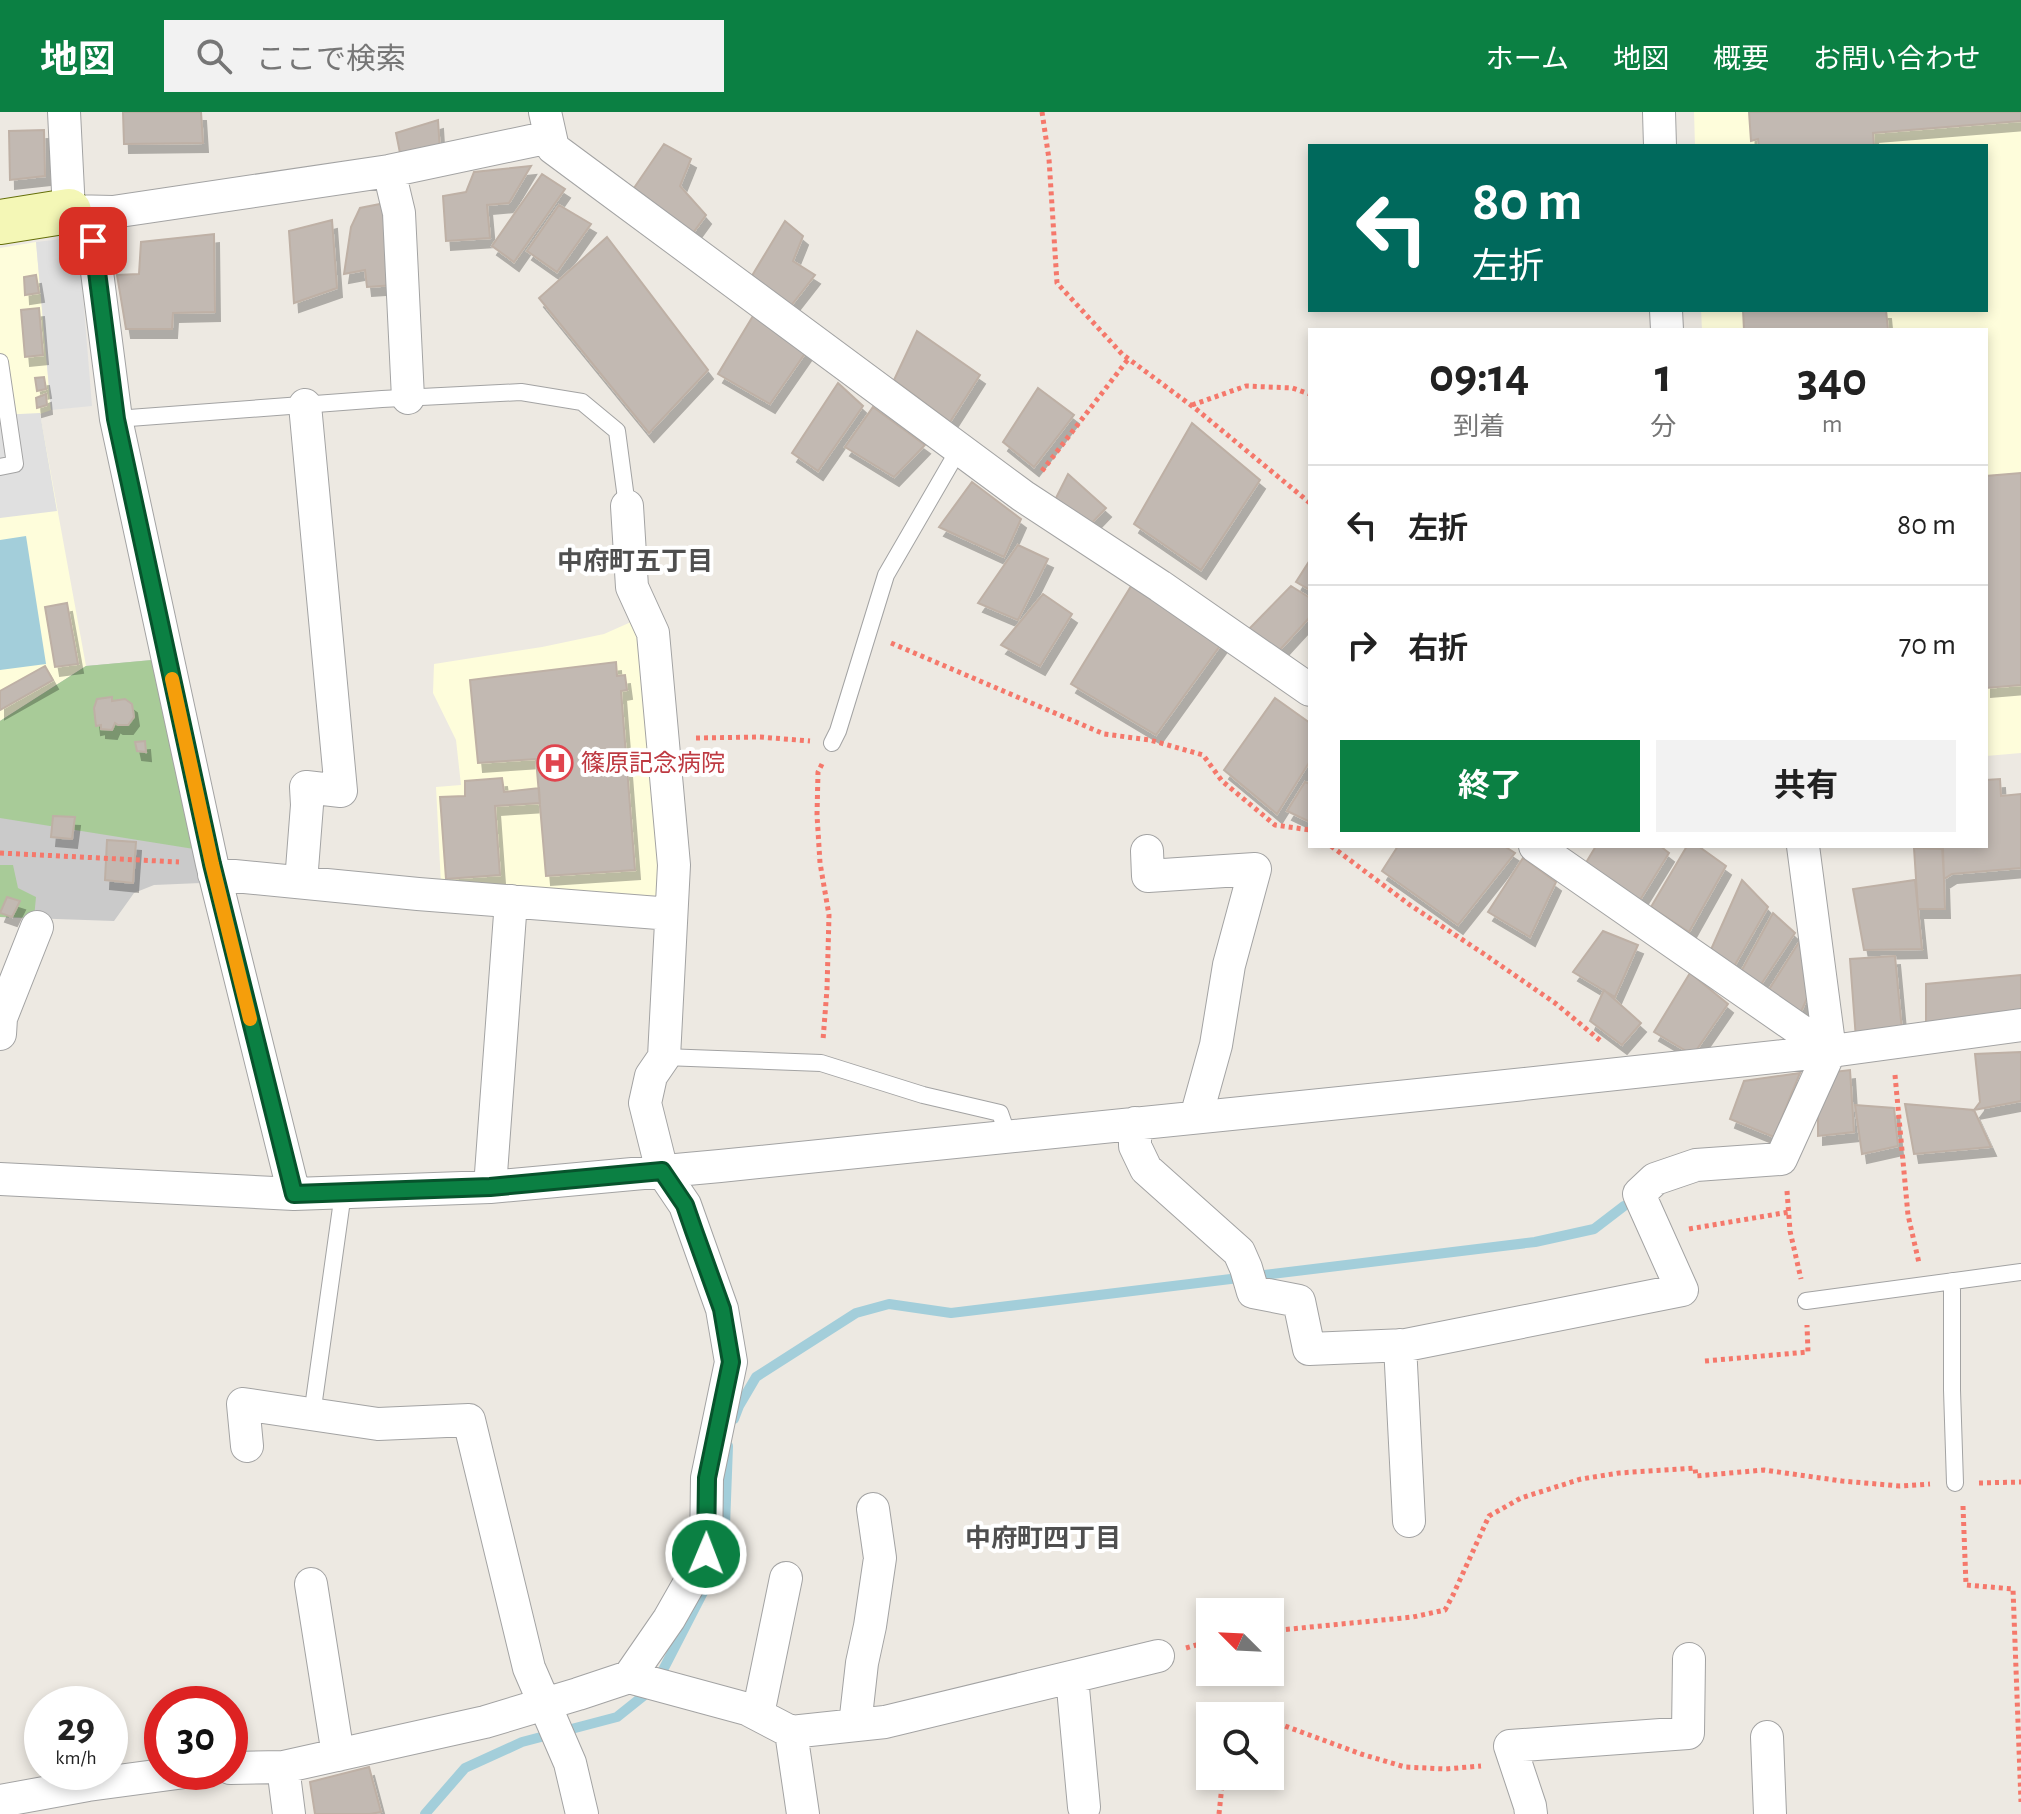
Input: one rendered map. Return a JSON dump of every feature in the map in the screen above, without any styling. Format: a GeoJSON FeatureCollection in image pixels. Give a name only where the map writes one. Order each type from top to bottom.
{"type":"FeatureCollection","features":[{"type":"Feature","properties":{"kind":"street"},"geometry":{"type":"LineString","coordinates":[[64,112],[69,211],[93,241],[116,419],[213,869],[294,1194]]}},
{"type":"Feature","properties":{"kind":"street"},"geometry":{"type":"LineString","coordinates":[[1659,112],[1660,144]]}},
{"type":"Feature","properties":{"kind":"street"},"geometry":{"type":"LineString","coordinates":[[0,222],[69,211],[113,212],[389,171],[548,125],[553,148],[1023,496],[1308,689]]}},
{"type":"Feature","properties":{"kind":"street"},"geometry":{"type":"LineString","coordinates":[[389,171],[399,213],[408,398]]}},
{"type":"Feature","properties":{"kind":"street"},"geometry":{"type":"LineString","coordinates":[[301,882],[306,787],[341,791],[305,405]]}},
{"type":"Feature","properties":{"kind":"street"},"geometry":{"type":"LineString","coordinates":[[627,506],[632,587],[653,633],[674,865],[664,1057],[651,1076],[645,1103],[662,1171],[685,1205],[722,1309],[731,1362],[707,1478],[706,1554],[669,1619],[644,1681]]}},
{"type":"Feature","properties":{"kind":"street"},"geometry":{"type":"LineString","coordinates":[[1538,848],[1830,1051]]}},
{"type":"Feature","properties":{"kind":"street"},"geometry":{"type":"LineString","coordinates":[[1135,1123],[1135,1146],[1146,1169],[1239,1252],[1249,1280],[1299,1301],[1309,1349],[1400,1345],[1682,1290],[1639,1194],[1655,1179],[1696,1165],[1781,1159],[1830,1051],[1803,848]]}},
{"type":"Feature","properties":{"kind":"street"},"geometry":{"type":"LineString","coordinates":[[1147,851],[1148,876],[1255,869],[1229,965],[1216,1045],[1196,1117]]}},
{"type":"Feature","properties":{"kind":"street"},"geometry":{"type":"LineString","coordinates":[[213,869],[301,882],[671,914]]}},
{"type":"Feature","properties":{"kind":"street"},"geometry":{"type":"LineString","coordinates":[[490,1187],[511,901]]}},
{"type":"Feature","properties":{"kind":"street"},"geometry":{"type":"LineString","coordinates":[[0,1034],[1,1018],[37,927]]}},
{"type":"Feature","properties":{"kind":"street"},"geometry":{"type":"LineString","coordinates":[[0,1179],[294,1194],[490,1187],[1830,1051],[2021,1025]]}},
{"type":"Feature","properties":{"kind":"street"},"geometry":{"type":"LineString","coordinates":[[1400,1345],[1409,1521]]}},
{"type":"Feature","properties":{"kind":"street"},"geometry":{"type":"LineString","coordinates":[[247,1446],[243,1404],[378,1424],[469,1420],[529,1668],[570,1763],[582,1814]]}},
{"type":"Feature","properties":{"kind":"street"},"geometry":{"type":"LineString","coordinates":[[855,1725],[880,1558],[873,1509]]}},
{"type":"Feature","properties":{"kind":"street"},"geometry":{"type":"LineString","coordinates":[[758,1714],[786,1578]]}},
{"type":"Feature","properties":{"kind":"street"},"geometry":{"type":"LineString","coordinates":[[311,1584],[338,1755]]}},
{"type":"Feature","properties":{"kind":"street"},"geometry":{"type":"LineString","coordinates":[[248,1768],[283,1767],[485,1722],[551,1718],[644,1681],[747,1709],[791,1732],[885,1722],[1158,1656]]}},
{"type":"Feature","properties":{"kind":"street"},"geometry":{"type":"LineString","coordinates":[[1531,1814],[1510,1746],[1688,1733],[1689,1659]]}},
{"type":"Feature","properties":{"kind":"street"},"geometry":{"type":"LineString","coordinates":[[1072,1677],[1084,1807]]}},
{"type":"Feature","properties":{"kind":"street"},"geometry":{"type":"LineString","coordinates":[[791,1732],[803,1814]]}},
{"type":"Feature","properties":{"kind":"street"},"geometry":{"type":"LineString","coordinates":[[1767,1737],[1770,1814]]}},
{"type":"Feature","properties":{"kind":"street"},"geometry":{"type":"LineString","coordinates":[[283,1767],[289,1814]]}},
{"type":"Feature","properties":{"kind":"street"},"geometry":{"type":"LineString","coordinates":[[0,1801],[144,1777]]}},
{"type":"Feature","properties":{"kind":"lane"},"geometry":{"type":"LineString","coordinates":[[0,362],[15,464],[0,467]]}},
{"type":"Feature","properties":{"kind":"lane"},"geometry":{"type":"LineString","coordinates":[[116,419],[521,392],[582,402],[617,431],[627,506]]}},
{"type":"Feature","properties":{"kind":"lane"},"geometry":{"type":"LineString","coordinates":[[832,743],[886,575],[959,449]]}},
{"type":"Feature","properties":{"kind":"lane"},"geometry":{"type":"LineString","coordinates":[[664,1057],[821,1063],[923,1095],[1000,1113],[1008,1136]]}},
{"type":"Feature","properties":{"kind":"lane"},"geometry":{"type":"LineString","coordinates":[[312,1415],[343,1193]]}},
{"type":"Feature","properties":{"kind":"lane"},"geometry":{"type":"LineString","coordinates":[[1806,1301],[2021,1272]]}},
{"type":"Feature","properties":{"kind":"lane"},"geometry":{"type":"LineString","coordinates":[[1952,1281],[1952,1390],[1958,1483]]}},
{"type":"Feature","properties":{"kind":"path"},"geometry":{"type":"LineString","coordinates":[[1042,112],[1049,159],[1057,283],[1122,354],[1191,405],[1308,501]]}},
{"type":"Feature","properties":{"kind":"path"},"geometry":{"type":"LineString","coordinates":[[1023,496],[1129,358]]}},
{"type":"Feature","properties":{"kind":"path"},"geometry":{"type":"LineString","coordinates":[[1191,405],[1246,386],[1292,388],[1308,393]]}},
{"type":"Feature","properties":{"kind":"path"},"geometry":{"type":"LineString","coordinates":[[868,633],[1104,734],[1150,740],[1203,755],[1222,781],[1275,825],[1308,830]]}},
{"type":"Feature","properties":{"kind":"path"},"geometry":{"type":"LineString","coordinates":[[663,739],[760,737],[832,743],[818,772],[820,863],[829,915],[821,1063]]}},
{"type":"Feature","properties":{"kind":"path"},"geometry":{"type":"LineString","coordinates":[[1334,848],[1410,905],[1555,1003],[1637,1071]]}},
{"type":"Feature","properties":{"kind":"path"},"geometry":{"type":"LineString","coordinates":[[0,853],[213,869]]}},
{"type":"Feature","properties":{"kind":"path"},"geometry":{"type":"LineString","coordinates":[[1892,1042],[1908,1215],[1923,1284]]}},
{"type":"Feature","properties":{"kind":"path"},"geometry":{"type":"LineString","coordinates":[[1657,1234],[1789,1212]]}},
{"type":"Feature","properties":{"kind":"path"},"geometry":{"type":"LineString","coordinates":[[1284,1630],[1413,1617],[1445,1610],[1489,1516],[1521,1498],[1581,1479],[1695,1468],[1696,1476],[1764,1470],[1900,1486],[2021,1482]]}},
{"type":"Feature","properties":{"kind":"path"},"geometry":{"type":"LineString","coordinates":[[1958,1483],[1966,1585],[2013,1589],[2021,1802]]}},
{"type":"Feature","properties":{"kind":"path"},"geometry":{"type":"LineString","coordinates":[[1284,1726],[1405,1767],[1445,1769],[1516,1762]]}},
{"type":"Feature","properties":{"kind":"path"},"geometry":{"type":"LineString","coordinates":[[1219,1814],[1222,1790]]}},
{"type":"Feature","properties":{"kind":"shaded area"},"geometry":{"type":"Polygon","coordinates":[[[1694,112],[2021,112],[2021,753],[1988,756],[1988,328],[1702,328],[1701,312],[1988,312],[1988,144],[1695,144],[1694,112]]]}},
{"type":"Feature","properties":{"kind":"shaded area"},"geometry":{"type":"Polygon","coordinates":[[[62,239],[80,258],[92,406],[51,410],[36,242],[62,239]]]}},
{"type":"Feature","properties":{"kind":"shaded area"},"geometry":{"type":"Polygon","coordinates":[[[36,242],[51,410],[40,414],[86,666],[0,721],[0,248],[36,242]]]}},
{"type":"Feature","properties":{"kind":"shaded area"},"geometry":{"type":"Polygon","coordinates":[[[40,413],[57,511],[0,518],[0,415],[40,413]]]}},
{"type":"Feature","properties":{"kind":"shaded area","name":"篠原記念病院"},"geometry":{"type":"Polygon","coordinates":[[[631,622],[642,652],[663,896],[441,884],[436,787],[461,785],[456,740],[433,693],[434,664],[604,634],[631,622]]]}},
{"type":"Feature","properties":{"kind":"shaded area"},"geometry":{"type":"Polygon","coordinates":[[[152,660],[201,883],[154,885],[134,893],[114,921],[0,917],[0,721],[86,666],[152,660]]]}},
{"type":"Feature","properties":{"kind":"green space"},"geometry":{"type":"Polygon","coordinates":[[[152,660],[194,849],[0,818],[0,721],[86,666],[152,660]]]}},
{"type":"Feature","properties":{"kind":"green space"},"geometry":{"type":"Polygon","coordinates":[[[0,865],[13,865],[18,888],[36,897],[34,918],[0,917],[0,865]]]}},
{"type":"Feature","properties":{"kind":"water"},"geometry":{"type":"Polygon","coordinates":[[[26,536],[46,664],[0,670],[0,540],[26,536]]]}},
{"type":"Feature","properties":{"kind":"building"},"geometry":{"type":"Polygon","coordinates":[[[123,112],[201,112],[203,143],[124,144],[123,112]]]}},
{"type":"Feature","properties":{"kind":"building"},"geometry":{"type":"Polygon","coordinates":[[[1749,112],[2021,112],[2021,121],[1873,133],[1874,144],[1759,144],[1758,139],[1751,141],[1749,112]]]}},
{"type":"Feature","properties":{"kind":"building"},"geometry":{"type":"Polygon","coordinates":[[[438,120],[440,152],[401,158],[396,133],[438,120]]]}},
{"type":"Feature","properties":{"kind":"building"},"geometry":{"type":"Polygon","coordinates":[[[44,130],[45,176],[10,180],[9,131],[44,130]]]}},
{"type":"Feature","properties":{"kind":"building"},"geometry":{"type":"Polygon","coordinates":[[[664,144],[691,159],[680,186],[706,215],[693,233],[634,188],[664,144]]]}},
{"type":"Feature","properties":{"kind":"building"},"geometry":{"type":"Polygon","coordinates":[[[531,166],[509,203],[487,205],[490,238],[446,241],[443,196],[466,192],[474,172],[531,166]]]}},
{"type":"Feature","properties":{"kind":"building"},"geometry":{"type":"Polygon","coordinates":[[[542,174],[565,189],[514,262],[492,246],[542,174]]]}},
{"type":"Feature","properties":{"kind":"building"},"geometry":{"type":"Polygon","coordinates":[[[390,202],[395,285],[367,287],[365,270],[344,274],[351,227],[360,208],[390,202]]]}},
{"type":"Feature","properties":{"kind":"building"},"geometry":{"type":"Polygon","coordinates":[[[559,205],[591,224],[557,272],[527,251],[559,205]]]}},
{"type":"Feature","properties":{"kind":"building"},"geometry":{"type":"Polygon","coordinates":[[[332,220],[337,288],[294,303],[289,231],[332,220]]]}},
{"type":"Feature","properties":{"kind":"building"},"geometry":{"type":"Polygon","coordinates":[[[785,221],[803,236],[793,261],[815,275],[790,307],[750,279],[785,221]]]}},
{"type":"Feature","properties":{"kind":"building"},"geometry":{"type":"Polygon","coordinates":[[[214,234],[215,312],[173,313],[172,329],[126,329],[117,275],[139,274],[141,242],[214,234]]]}},
{"type":"Feature","properties":{"kind":"building"},"geometry":{"type":"Polygon","coordinates":[[[607,237],[708,370],[649,433],[539,298],[607,237]]]}},
{"type":"Feature","properties":{"kind":"building"},"geometry":{"type":"Polygon","coordinates":[[[36,275],[39,293],[25,295],[24,277],[36,275]]]}},
{"type":"Feature","properties":{"kind":"building"},"geometry":{"type":"Polygon","coordinates":[[[39,308],[43,355],[25,357],[21,310],[39,308]]]}},
{"type":"Feature","properties":{"kind":"building"},"geometry":{"type":"Polygon","coordinates":[[[756,311],[806,352],[770,404],[718,374],[756,311]]]}},
{"type":"Feature","properties":{"kind":"building"},"geometry":{"type":"Polygon","coordinates":[[[1743,312],[1886,312],[1888,328],[1744,328],[1743,312]]]}},
{"type":"Feature","properties":{"kind":"building"},"geometry":{"type":"Polygon","coordinates":[[[917,331],[980,375],[950,422],[894,380],[917,331]]]}},
{"type":"Feature","properties":{"kind":"building"},"geometry":{"type":"Polygon","coordinates":[[[44,377],[46,389],[37,391],[35,378],[44,377]]]}},
{"type":"Feature","properties":{"kind":"building"},"geometry":{"type":"Polygon","coordinates":[[[838,383],[863,406],[818,471],[792,453],[838,383]]]}},
{"type":"Feature","properties":{"kind":"building"},"geometry":{"type":"Polygon","coordinates":[[[1038,388],[1074,415],[1034,467],[1003,442],[1038,388]]]}},
{"type":"Feature","properties":{"kind":"building"},"geometry":{"type":"Polygon","coordinates":[[[46,394],[47,405],[37,408],[36,398],[46,394]]]}},
{"type":"Feature","properties":{"kind":"building"},"geometry":{"type":"Polygon","coordinates":[[[873,407],[925,445],[894,477],[845,447],[873,407]]]}},
{"type":"Feature","properties":{"kind":"building"},"geometry":{"type":"Polygon","coordinates":[[[1192,423],[1260,480],[1201,570],[1134,524],[1192,423]]]}},
{"type":"Feature","properties":{"kind":"building"},"geometry":{"type":"Polygon","coordinates":[[[2021,473],[2021,685],[1988,688],[1988,476],[2021,473]]]}},
{"type":"Feature","properties":{"kind":"building"},"geometry":{"type":"Polygon","coordinates":[[[1068,474],[1106,508],[1088,527],[1054,502],[1068,474]]]}},
{"type":"Feature","properties":{"kind":"building"},"geometry":{"type":"Polygon","coordinates":[[[972,482],[1021,519],[1004,557],[939,527],[972,482]]]}},
{"type":"Feature","properties":{"kind":"building"},"geometry":{"type":"Polygon","coordinates":[[[1018,545],[1048,559],[1018,620],[978,603],[1018,545]]]}},
{"type":"Feature","properties":{"kind":"building"},"geometry":{"type":"Polygon","coordinates":[[[1308,563],[1308,589],[1296,582],[1308,563]]]}},
{"type":"Feature","properties":{"kind":"building"},"geometry":{"type":"Polygon","coordinates":[[[1133,583],[1222,643],[1156,735],[1071,684],[1133,583]]]}},
{"type":"Feature","properties":{"kind":"building"},"geometry":{"type":"Polygon","coordinates":[[[1291,586],[1308,597],[1308,619],[1276,654],[1249,629],[1291,586]]]}},
{"type":"Feature","properties":{"kind":"building"},"geometry":{"type":"Polygon","coordinates":[[[1043,594],[1072,614],[1040,666],[1001,645],[1043,594]]]}},
{"type":"Feature","properties":{"kind":"building"},"geometry":{"type":"Polygon","coordinates":[[[67,603],[78,664],[55,667],[45,607],[67,603]]]}},
{"type":"Feature","properties":{"kind":"building"},"geometry":{"type":"Polygon","coordinates":[[[616,662],[617,676],[625,675],[627,690],[621,691],[635,870],[546,876],[536,759],[478,763],[470,680],[616,662]]]}},
{"type":"Feature","properties":{"kind":"building"},"geometry":{"type":"Polygon","coordinates":[[[45,666],[53,680],[0,710],[0,691],[45,666]]]}},
{"type":"Feature","properties":{"kind":"building"},"geometry":{"type":"Polygon","coordinates":[[[112,697],[112,701],[125,699],[132,704],[134,717],[128,725],[115,723],[112,730],[101,729],[101,725],[96,726],[94,708],[97,699],[112,697]]]}},
{"type":"Feature","properties":{"kind":"building"},"geometry":{"type":"Polygon","coordinates":[[[1275,698],[1308,722],[1308,764],[1277,814],[1224,770],[1275,698]]]}},
{"type":"Feature","properties":{"kind":"building"},"geometry":{"type":"Polygon","coordinates":[[[145,741],[146,752],[137,751],[135,742],[145,741]]]}},
{"type":"Feature","properties":{"kind":"building"},"geometry":{"type":"Polygon","coordinates":[[[502,778],[504,792],[539,788],[540,803],[495,806],[500,875],[446,879],[440,797],[465,796],[465,781],[502,778]]]}},
{"type":"Feature","properties":{"kind":"building"},"geometry":{"type":"Polygon","coordinates":[[[2000,779],[2001,796],[2021,794],[2021,868],[1952,874],[1944,879],[1942,848],[1988,848],[1988,780],[2000,779]]]}},
{"type":"Feature","properties":{"kind":"building"},"geometry":{"type":"Polygon","coordinates":[[[1305,782],[1308,783],[1308,821],[1287,811],[1305,782]]]}},
{"type":"Feature","properties":{"kind":"building"},"geometry":{"type":"Polygon","coordinates":[[[53,816],[75,817],[72,839],[51,837],[53,816]]]}},
{"type":"Feature","properties":{"kind":"building"},"geometry":{"type":"Polygon","coordinates":[[[107,840],[136,842],[133,883],[105,880],[107,840]]]}},
{"type":"Feature","properties":{"kind":"building"},"geometry":{"type":"Polygon","coordinates":[[[1397,848],[1507,848],[1515,853],[1458,925],[1382,871],[1397,848]]]}},
{"type":"Feature","properties":{"kind":"building"},"geometry":{"type":"Polygon","coordinates":[[[1595,848],[1663,848],[1669,853],[1640,900],[1584,866],[1595,848]]]}},
{"type":"Feature","properties":{"kind":"building"},"geometry":{"type":"Polygon","coordinates":[[[1686,848],[1701,848],[1726,866],[1689,932],[1651,907],[1686,848]]]}},
{"type":"Feature","properties":{"kind":"building"},"geometry":{"type":"Polygon","coordinates":[[[1914,848],[1943,849],[1945,909],[1918,909],[1914,848]]]}},
{"type":"Feature","properties":{"kind":"building"},"geometry":{"type":"Polygon","coordinates":[[[1523,858],[1556,882],[1530,937],[1488,912],[1523,858]]]}},
{"type":"Feature","properties":{"kind":"building"},"geometry":{"type":"Polygon","coordinates":[[[1742,880],[1768,907],[1732,970],[1709,954],[1742,880]]]}},
{"type":"Feature","properties":{"kind":"building"},"geometry":{"type":"Polygon","coordinates":[[[1915,880],[1922,949],[1864,950],[1853,889],[1915,880]]]}},
{"type":"Feature","properties":{"kind":"building"},"geometry":{"type":"Polygon","coordinates":[[[7,897],[20,901],[12,917],[0,913],[7,897]]]}},
{"type":"Feature","properties":{"kind":"building"},"geometry":{"type":"Polygon","coordinates":[[[1773,913],[1795,933],[1758,989],[1737,979],[1773,913]]]}},
{"type":"Feature","properties":{"kind":"building"},"geometry":{"type":"Polygon","coordinates":[[[1603,931],[1638,945],[1615,997],[1573,972],[1603,931]]]}},
{"type":"Feature","properties":{"kind":"building"},"geometry":{"type":"Polygon","coordinates":[[[1801,939],[1812,988],[1797,1020],[1763,999],[1801,939]]]}},
{"type":"Feature","properties":{"kind":"building"},"geometry":{"type":"Polygon","coordinates":[[[1895,956],[1902,1031],[1856,1039],[1850,959],[1895,956]]]}},
{"type":"Feature","properties":{"kind":"building"},"geometry":{"type":"Polygon","coordinates":[[[1690,973],[1728,1004],[1693,1055],[1654,1032],[1690,973]]]}},
{"type":"Feature","properties":{"kind":"building"},"geometry":{"type":"Polygon","coordinates":[[[2021,975],[2021,1013],[1926,1028],[1926,984],[2021,975]]]}},
{"type":"Feature","properties":{"kind":"building"},"geometry":{"type":"Polygon","coordinates":[[[1604,990],[1641,1023],[1622,1045],[1590,1021],[1604,990]]]}},
{"type":"Feature","properties":{"kind":"building"},"geometry":{"type":"Polygon","coordinates":[[[2021,1052],[2021,1101],[1974,1110],[1980,1102],[1975,1054],[2021,1052]]]}},
{"type":"Feature","properties":{"kind":"building"},"geometry":{"type":"Polygon","coordinates":[[[1850,1070],[1854,1132],[1818,1136],[1818,1101],[1834,1072],[1850,1070]]]}},
{"type":"Feature","properties":{"kind":"building"},"geometry":{"type":"Polygon","coordinates":[[[1800,1073],[1774,1137],[1730,1119],[1744,1081],[1800,1073]]]}},
{"type":"Feature","properties":{"kind":"building"},"geometry":{"type":"Polygon","coordinates":[[[1905,1104],[1974,1110],[1991,1147],[1914,1154],[1905,1104]]]}},
{"type":"Feature","properties":{"kind":"building"},"geometry":{"type":"Polygon","coordinates":[[[1855,1105],[1894,1108],[1898,1146],[1862,1154],[1855,1105]]]}},
{"type":"Feature","properties":{"kind":"building"},"geometry":{"type":"Polygon","coordinates":[[[369,1767],[381,1812],[315,1814],[310,1782],[369,1767]]]}},
{"type":"Feature","properties":{"kind":"waterway"},"geometry":{"type":"LineString","coordinates":[[734,1419],[756,1377],[856,1313],[889,1304],[951,1313],[1535,1242],[1594,1229],[1624,1206]]}},
{"type":"Feature","properties":{"kind":"waterway"},"geometry":{"type":"LineString","coordinates":[[720,1550],[725,1526],[728,1446]]}},
{"type":"Feature","properties":{"kind":"waterway"},"geometry":{"type":"LineString","coordinates":[[425,1814],[465,1768],[522,1742],[617,1717],[647,1693],[663,1670],[715,1569]]}},
{"type":"Feature","properties":{"kind":"slow traffic"},"geometry":{"type":"LineString","coordinates":[[172,679],[250,1019]]}},
{"type":"Feature","properties":{"kind":"place","name":"篠原記念病院"},"geometry":{"type":"Point","coordinates":[555,763]}},
{"type":"Feature","properties":{"kind":"district","name":"中府町五丁目"},"geometry":{"type":"Point","coordinates":[635,561]}},
{"type":"Feature","properties":{"kind":"district","name":"中府町四丁目"},"geometry":{"type":"Point","coordinates":[1043,1538]}},
{"type":"Feature","properties":{"kind":"route"},"geometry":{"type":"LineString","coordinates":[[93,241],[116,419],[212,864],[294,1194],[490,1187],[662,1171],[685,1205],[722,1309],[731,1362],[707,1478],[706,1554]]}}]}
